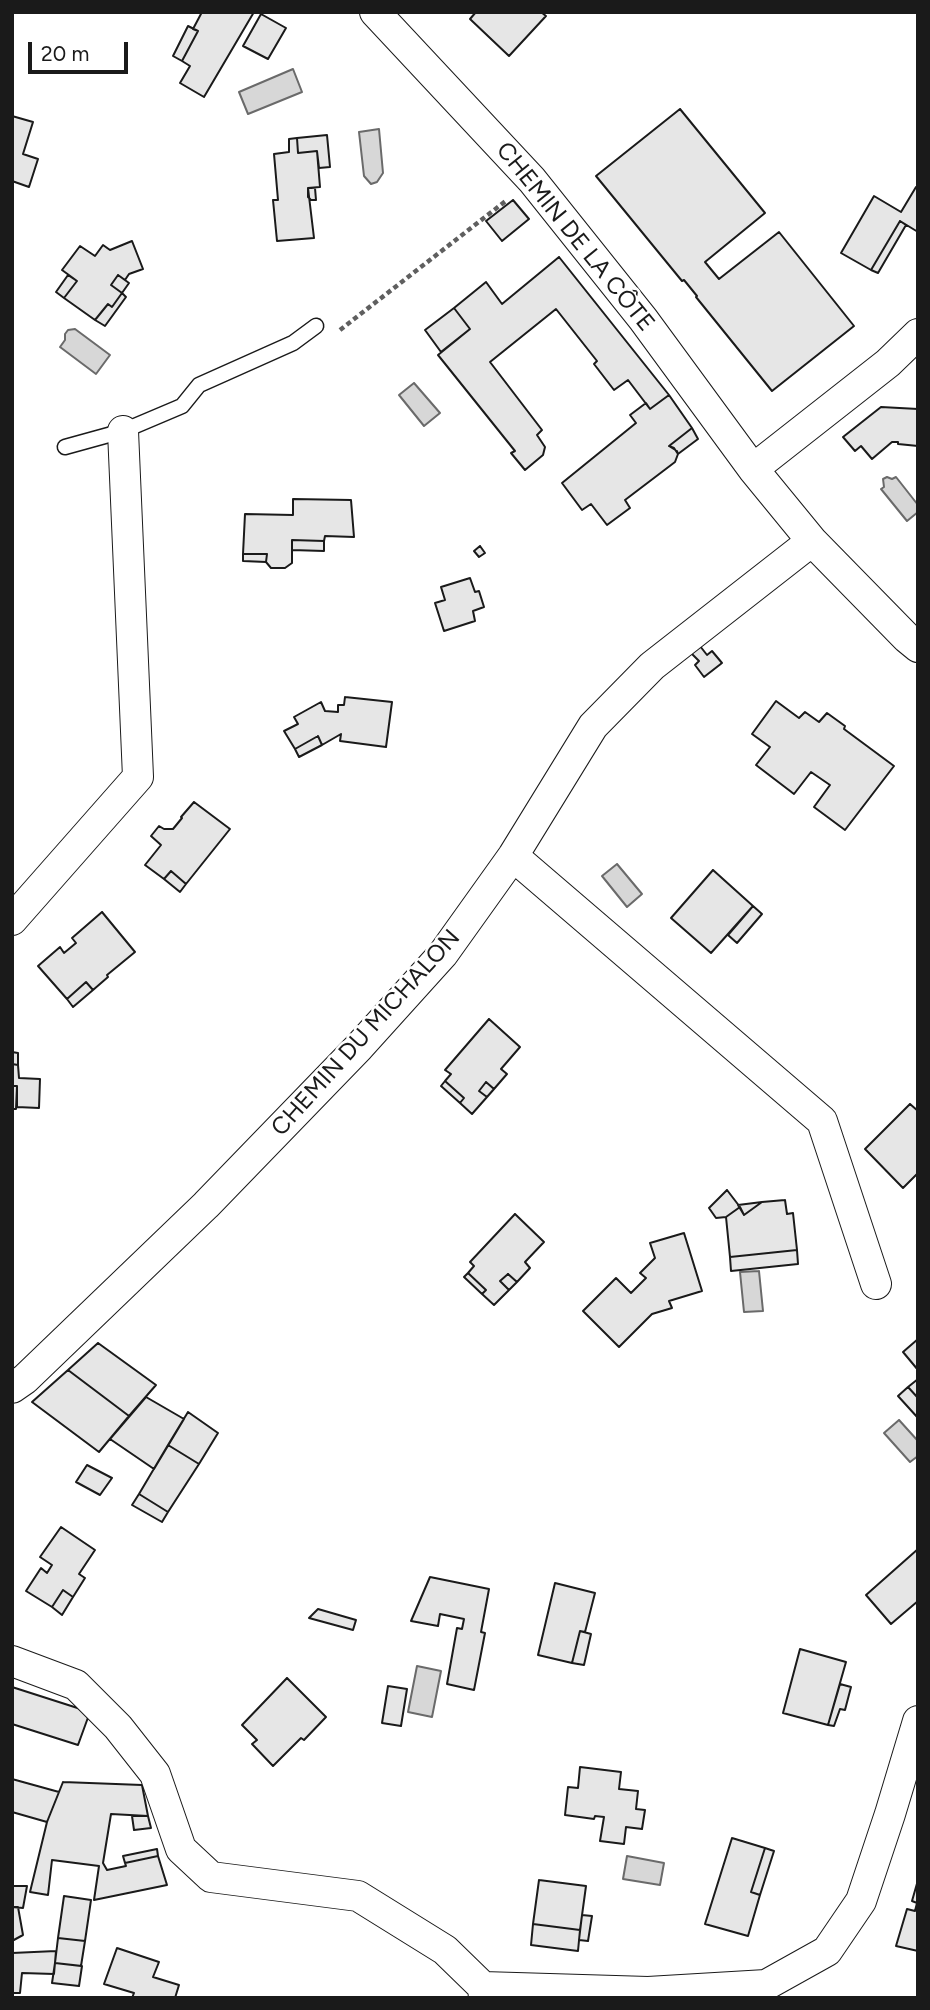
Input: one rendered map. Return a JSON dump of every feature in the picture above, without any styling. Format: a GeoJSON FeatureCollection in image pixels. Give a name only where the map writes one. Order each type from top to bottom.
{"type":"FeatureCollection","features":[{"type":"Feature","properties":{"kind":"street","name":"CHEMIN DE LA CÔTE"},"geometry":{"type":"LineString","coordinates":[[382,14],[532,180],[643,319],[753,469],[812,541],[918,647]]}},
{"type":"Feature","properties":{"kind":"street"},"geometry":{"type":"LineString","coordinates":[[753,469],[888,363],[918,334]]}},
{"type":"Feature","properties":{"kind":"street"},"geometry":{"type":"LineString","coordinates":[[12,920],[138,777],[123,431]]}},
{"type":"Feature","properties":{"kind":"street","name":"CHEMIN DU MICHALON"},"geometry":{"type":"LineString","coordinates":[[12,1388],[25,1379],[206,1205],[359,1047],[443,954],[513,856],[593,726],[652,666],[812,541]]}},
{"type":"Feature","properties":{"kind":"street"},"geometry":{"type":"LineString","coordinates":[[513,856],[822,1121],[876,1284]]}},
{"type":"Feature","properties":{"kind":"street"},"geometry":{"type":"LineString","coordinates":[[12,1661],[76,1685],[118,1727],[155,1774],[181,1849],[211,1877],[358,1896],[444,1950],[484,1992],[648,1992],[766,1985],[827,1951],[861,1901],[918,1721]]}},
{"type":"Feature","properties":{"kind":"lane"},"geometry":{"type":"LineString","coordinates":[[65,447],[123,431],[183,406],[199,385],[293,343],[316,326]]}},
{"type":"Feature","properties":{"kind":"path"},"geometry":{"type":"LineString","coordinates":[[334,334],[532,180]]}},
{"type":"Feature","properties":{"kind":"shaded area"},"geometry":{"type":"Polygon","coordinates":[[[293,69],[302,92],[248,114],[239,92],[293,69]]]}},
{"type":"Feature","properties":{"kind":"shaded area"},"geometry":{"type":"Polygon","coordinates":[[[379,129],[383,173],[377,182],[371,184],[364,176],[359,132],[379,129]]]}},
{"type":"Feature","properties":{"kind":"shaded area"},"geometry":{"type":"Polygon","coordinates":[[[75,329],[110,355],[96,374],[60,347],[68,330],[75,329]]]}},
{"type":"Feature","properties":{"kind":"shaded area"},"geometry":{"type":"Polygon","coordinates":[[[414,383],[440,413],[424,426],[399,395],[414,383]]]}},
{"type":"Feature","properties":{"kind":"shaded area"},"geometry":{"type":"Polygon","coordinates":[[[896,477],[918,505],[918,512],[907,521],[881,489],[884,487],[883,479],[896,477]]]}},
{"type":"Feature","properties":{"kind":"shaded area"},"geometry":{"type":"Polygon","coordinates":[[[617,864],[642,894],[627,907],[602,876],[617,864]]]}},
{"type":"Feature","properties":{"kind":"shaded area"},"geometry":{"type":"Polygon","coordinates":[[[759,1271],[763,1311],[744,1312],[740,1272],[759,1271]]]}},
{"type":"Feature","properties":{"kind":"shaded area"},"geometry":{"type":"Polygon","coordinates":[[[899,1420],[918,1441],[918,1456],[910,1462],[884,1433],[899,1420]]]}},
{"type":"Feature","properties":{"kind":"shaded area"},"geometry":{"type":"Polygon","coordinates":[[[417,1666],[441,1671],[432,1717],[408,1712],[417,1666]]]}},
{"type":"Feature","properties":{"kind":"shaded area"},"geometry":{"type":"Polygon","coordinates":[[[627,1856],[664,1863],[660,1885],[623,1879],[627,1856]]]}},
{"type":"Feature","properties":{"kind":"building"},"geometry":{"type":"Polygon","coordinates":[[[202,12],[254,12],[204,97],[180,83],[190,66],[182,61],[198,31],[193,29],[202,12]]]}},
{"type":"Feature","properties":{"kind":"building"},"geometry":{"type":"Polygon","coordinates":[[[476,12],[541,12],[546,16],[509,56],[470,19],[476,12]]]}},
{"type":"Feature","properties":{"kind":"building"},"geometry":{"type":"Polygon","coordinates":[[[261,14],[286,28],[268,59],[243,46],[261,14]]]}},
{"type":"Feature","properties":{"kind":"building"},"geometry":{"type":"Polygon","coordinates":[[[188,26],[198,31],[182,61],[173,56],[188,26]]]}},
{"type":"Feature","properties":{"kind":"building"},"geometry":{"type":"Polygon","coordinates":[[[680,109],[765,213],[705,262],[719,279],[779,232],[854,326],[772,391],[684,280],[682,281],[596,176],[680,109]]]}},
{"type":"Feature","properties":{"kind":"building"},"geometry":{"type":"Polygon","coordinates":[[[12,116],[33,122],[23,154],[38,159],[29,187],[12,181],[12,116]]]}},
{"type":"Feature","properties":{"kind":"building"},"geometry":{"type":"Polygon","coordinates":[[[327,135],[330,167],[319,168],[317,151],[298,153],[297,138],[327,135]]]}},
{"type":"Feature","properties":{"kind":"building"},"geometry":{"type":"Polygon","coordinates":[[[297,138],[298,153],[317,151],[320,187],[308,188],[314,238],[277,241],[273,200],[278,200],[274,154],[289,152],[289,139],[297,138]]]}},
{"type":"Feature","properties":{"kind":"building"},"geometry":{"type":"Polygon","coordinates":[[[916,187],[918,232],[900,221],[871,270],[841,253],[874,196],[901,212],[916,187]]]}},
{"type":"Feature","properties":{"kind":"building"},"geometry":{"type":"Polygon","coordinates":[[[308,188],[315,188],[316,200],[308,197],[308,188]]]}},
{"type":"Feature","properties":{"kind":"building"},"geometry":{"type":"Polygon","coordinates":[[[513,200],[529,219],[502,241],[486,221],[513,200]]]}},
{"type":"Feature","properties":{"kind":"building"},"geometry":{"type":"Polygon","coordinates":[[[900,221],[906,225],[878,273],[871,270],[900,221]]]}},
{"type":"Feature","properties":{"kind":"building"},"geometry":{"type":"Polygon","coordinates":[[[132,241],[143,269],[129,274],[125,280],[118,275],[111,285],[122,293],[112,307],[108,304],[95,320],[64,298],[77,281],[62,270],[80,246],[95,256],[103,245],[110,250],[132,241]]]}},
{"type":"Feature","properties":{"kind":"building"},"geometry":{"type":"Polygon","coordinates":[[[559,257],[669,395],[650,409],[628,380],[614,390],[594,364],[597,361],[556,309],[490,362],[542,430],[537,435],[545,447],[543,455],[525,470],[511,453],[515,451],[438,355],[470,329],[454,308],[486,282],[502,304],[559,257]]]}},
{"type":"Feature","properties":{"kind":"building"},"geometry":{"type":"Polygon","coordinates":[[[68,275],[77,281],[64,298],[56,292],[68,275]]]}},
{"type":"Feature","properties":{"kind":"building"},"geometry":{"type":"Polygon","coordinates":[[[118,275],[129,283],[122,293],[111,285],[118,275]]]}},
{"type":"Feature","properties":{"kind":"building"},"geometry":{"type":"Polygon","coordinates":[[[122,293],[126,297],[105,326],[95,320],[108,304],[112,307],[122,293]]]}},
{"type":"Feature","properties":{"kind":"building"},"geometry":{"type":"Polygon","coordinates":[[[454,308],[470,329],[441,352],[425,330],[454,308]]]}},
{"type":"Feature","properties":{"kind":"building"},"geometry":{"type":"Polygon","coordinates":[[[669,395],[692,428],[669,446],[677,451],[675,462],[625,500],[630,508],[607,525],[591,504],[582,510],[562,483],[636,423],[630,415],[646,403],[650,409],[669,395]]]}},
{"type":"Feature","properties":{"kind":"building"},"geometry":{"type":"Polygon","coordinates":[[[881,407],[918,409],[918,446],[892,442],[872,459],[861,446],[855,451],[843,437],[881,407]]]}},
{"type":"Feature","properties":{"kind":"building"},"geometry":{"type":"Polygon","coordinates":[[[692,428],[698,439],[678,454],[669,446],[692,428]]]}},
{"type":"Feature","properties":{"kind":"building"},"geometry":{"type":"Polygon","coordinates":[[[293,499],[351,500],[354,537],[325,536],[324,541],[292,540],[292,563],[285,568],[271,568],[266,562],[267,554],[243,554],[245,514],[293,515],[293,499]]]}},
{"type":"Feature","properties":{"kind":"building"},"geometry":{"type":"Polygon","coordinates":[[[292,540],[324,541],[324,551],[292,550],[292,540]]]}},
{"type":"Feature","properties":{"kind":"building"},"geometry":{"type":"Polygon","coordinates":[[[480,546],[485,553],[479,557],[474,551],[480,546]]]}},
{"type":"Feature","properties":{"kind":"building"},"geometry":{"type":"Polygon","coordinates":[[[243,554],[267,554],[266,562],[243,561],[243,554]]]}},
{"type":"Feature","properties":{"kind":"building"},"geometry":{"type":"Polygon","coordinates":[[[470,578],[475,592],[479,591],[484,607],[473,611],[475,621],[444,631],[435,603],[445,600],[441,587],[470,578]]]}},
{"type":"Feature","properties":{"kind":"building"},"geometry":{"type":"Polygon","coordinates":[[[700,646],[707,655],[712,651],[722,663],[704,677],[695,665],[699,661],[691,653],[700,646]]]}},
{"type":"Feature","properties":{"kind":"building"},"geometry":{"type":"Polygon","coordinates":[[[345,697],[392,702],[386,747],[340,741],[341,734],[322,745],[318,736],[295,749],[284,731],[298,724],[294,717],[321,702],[325,711],[338,712],[338,705],[344,705],[345,697]]]}},
{"type":"Feature","properties":{"kind":"building"},"geometry":{"type":"Polygon","coordinates":[[[776,701],[799,718],[805,712],[819,722],[827,713],[894,766],[845,830],[814,807],[830,785],[811,772],[794,794],[756,765],[770,747],[752,734],[776,701]]]}},
{"type":"Feature","properties":{"kind":"building"},"geometry":{"type":"Polygon","coordinates":[[[318,736],[322,745],[299,757],[295,749],[318,736]]]}},
{"type":"Feature","properties":{"kind":"building"},"geometry":{"type":"Polygon","coordinates":[[[194,802],[230,829],[186,884],[171,871],[164,879],[145,865],[161,845],[151,836],[159,826],[173,829],[194,802]]]}},
{"type":"Feature","properties":{"kind":"building"},"geometry":{"type":"Polygon","coordinates":[[[713,870],[753,906],[711,953],[671,918],[713,870]]]}},
{"type":"Feature","properties":{"kind":"building"},"geometry":{"type":"Polygon","coordinates":[[[171,871],[186,884],[180,892],[164,879],[171,871]]]}},
{"type":"Feature","properties":{"kind":"building"},"geometry":{"type":"Polygon","coordinates":[[[753,906],[762,914],[737,943],[728,935],[753,906]]]}},
{"type":"Feature","properties":{"kind":"building"},"geometry":{"type":"Polygon","coordinates":[[[102,912],[135,952],[93,990],[86,982],[67,999],[38,966],[60,947],[64,953],[76,943],[72,938],[102,912]]]}},
{"type":"Feature","properties":{"kind":"building"},"geometry":{"type":"Polygon","coordinates":[[[86,982],[93,990],[73,1007],[67,999],[86,982]]]}},
{"type":"Feature","properties":{"kind":"building"},"geometry":{"type":"Polygon","coordinates":[[[489,1019],[520,1047],[501,1069],[507,1074],[494,1089],[486,1082],[479,1091],[487,1097],[472,1114],[460,1103],[464,1098],[445,1081],[451,1074],[445,1070],[489,1019]]]}},
{"type":"Feature","properties":{"kind":"building"},"geometry":{"type":"Polygon","coordinates":[[[12,1052],[18,1053],[18,1065],[12,1064],[12,1052]]]}},
{"type":"Feature","properties":{"kind":"building"},"geometry":{"type":"Polygon","coordinates":[[[12,1064],[18,1065],[19,1078],[40,1079],[39,1108],[17,1107],[17,1086],[12,1086],[12,1064]]]}},
{"type":"Feature","properties":{"kind":"building"},"geometry":{"type":"Polygon","coordinates":[[[445,1081],[464,1098],[460,1103],[441,1086],[445,1081]]]}},
{"type":"Feature","properties":{"kind":"building"},"geometry":{"type":"Polygon","coordinates":[[[486,1082],[494,1089],[487,1097],[479,1091],[486,1082]]]}},
{"type":"Feature","properties":{"kind":"building"},"geometry":{"type":"Polygon","coordinates":[[[12,1086],[17,1086],[16,1109],[12,1109],[12,1086]]]}},
{"type":"Feature","properties":{"kind":"building"},"geometry":{"type":"Polygon","coordinates":[[[910,1104],[918,1111],[918,1173],[903,1188],[865,1149],[910,1104]]]}},
{"type":"Feature","properties":{"kind":"building"},"geometry":{"type":"Polygon","coordinates":[[[727,1190],[740,1207],[726,1217],[716,1218],[709,1208],[727,1190]]]}},
{"type":"Feature","properties":{"kind":"building"},"geometry":{"type":"Polygon","coordinates":[[[785,1200],[787,1214],[793,1213],[797,1250],[730,1257],[726,1217],[740,1207],[744,1215],[762,1202],[785,1200]]]}},
{"type":"Feature","properties":{"kind":"building"},"geometry":{"type":"Polygon","coordinates":[[[762,1202],[744,1215],[738,1205],[762,1202]]]}},
{"type":"Feature","properties":{"kind":"building"},"geometry":{"type":"Polygon","coordinates":[[[515,1214],[544,1242],[525,1262],[530,1268],[517,1282],[508,1274],[500,1281],[509,1290],[494,1305],[482,1294],[486,1290],[468,1273],[474,1266],[470,1262],[515,1214]]]}},
{"type":"Feature","properties":{"kind":"building"},"geometry":{"type":"Polygon","coordinates":[[[684,1233],[702,1291],[669,1301],[672,1308],[652,1314],[619,1347],[583,1311],[616,1278],[631,1293],[646,1278],[640,1273],[655,1258],[650,1243],[684,1233]]]}},
{"type":"Feature","properties":{"kind":"building"},"geometry":{"type":"Polygon","coordinates":[[[797,1250],[798,1264],[731,1271],[730,1257],[797,1250]]]}},
{"type":"Feature","properties":{"kind":"building"},"geometry":{"type":"Polygon","coordinates":[[[468,1273],[486,1290],[482,1294],[464,1277],[468,1273]]]}},
{"type":"Feature","properties":{"kind":"building"},"geometry":{"type":"Polygon","coordinates":[[[508,1274],[517,1282],[509,1290],[500,1281],[508,1274]]]}},
{"type":"Feature","properties":{"kind":"building"},"geometry":{"type":"Polygon","coordinates":[[[918,1339],[918,1370],[903,1352],[918,1339]]]}},
{"type":"Feature","properties":{"kind":"building"},"geometry":{"type":"Polygon","coordinates":[[[98,1343],[156,1385],[129,1416],[68,1370],[98,1343]]]}},
{"type":"Feature","properties":{"kind":"building"},"geometry":{"type":"Polygon","coordinates":[[[68,1370],[129,1416],[99,1452],[32,1402],[68,1370]]]}},
{"type":"Feature","properties":{"kind":"building"},"geometry":{"type":"Polygon","coordinates":[[[918,1379],[918,1398],[908,1387],[918,1379]]]}},
{"type":"Feature","properties":{"kind":"building"},"geometry":{"type":"Polygon","coordinates":[[[908,1387],[918,1398],[918,1418],[898,1396],[908,1387]]]}},
{"type":"Feature","properties":{"kind":"building"},"geometry":{"type":"Polygon","coordinates":[[[146,1397],[184,1419],[154,1469],[110,1439],[146,1397]]]}},
{"type":"Feature","properties":{"kind":"building"},"geometry":{"type":"Polygon","coordinates":[[[188,1412],[218,1433],[199,1464],[168,1445],[188,1412]]]}},
{"type":"Feature","properties":{"kind":"building"},"geometry":{"type":"Polygon","coordinates":[[[168,1445],[199,1464],[168,1512],[139,1494],[168,1445]]]}},
{"type":"Feature","properties":{"kind":"building"},"geometry":{"type":"Polygon","coordinates":[[[87,1465],[112,1478],[100,1495],[76,1482],[87,1465]]]}},
{"type":"Feature","properties":{"kind":"building"},"geometry":{"type":"Polygon","coordinates":[[[139,1494],[168,1512],[162,1522],[132,1505],[139,1494]]]}},
{"type":"Feature","properties":{"kind":"building"},"geometry":{"type":"Polygon","coordinates":[[[61,1527],[95,1550],[79,1574],[85,1578],[73,1597],[63,1590],[52,1607],[26,1591],[41,1568],[47,1573],[52,1565],[40,1557],[61,1527]]]}},
{"type":"Feature","properties":{"kind":"building"},"geometry":{"type":"Polygon","coordinates":[[[918,1549],[918,1601],[891,1624],[866,1595],[918,1549]]]}},
{"type":"Feature","properties":{"kind":"building"},"geometry":{"type":"Polygon","coordinates":[[[430,1577],[489,1589],[481,1632],[485,1633],[474,1690],[447,1684],[457,1628],[462,1629],[464,1619],[440,1614],[438,1626],[411,1621],[430,1577]]]}},
{"type":"Feature","properties":{"kind":"building"},"geometry":{"type":"Polygon","coordinates":[[[555,1583],[595,1593],[585,1632],[580,1631],[572,1663],[538,1655],[555,1583]]]}},
{"type":"Feature","properties":{"kind":"building"},"geometry":{"type":"Polygon","coordinates":[[[63,1590],[73,1597],[62,1615],[52,1607],[63,1590]]]}},
{"type":"Feature","properties":{"kind":"building"},"geometry":{"type":"Polygon","coordinates":[[[318,1609],[356,1620],[353,1630],[309,1618],[318,1609]]]}},
{"type":"Feature","properties":{"kind":"building"},"geometry":{"type":"Polygon","coordinates":[[[580,1631],[591,1634],[584,1665],[572,1663],[580,1631]]]}},
{"type":"Feature","properties":{"kind":"building"},"geometry":{"type":"Polygon","coordinates":[[[800,1649],[846,1662],[828,1725],[783,1713],[800,1649]]]}},
{"type":"Feature","properties":{"kind":"building"},"geometry":{"type":"Polygon","coordinates":[[[287,1678],[326,1717],[273,1766],[252,1744],[257,1740],[242,1725],[287,1678]]]}},
{"type":"Feature","properties":{"kind":"building"},"geometry":{"type":"Polygon","coordinates":[[[840,1684],[851,1687],[845,1710],[840,1709],[834,1726],[828,1725],[840,1684]]]}},
{"type":"Feature","properties":{"kind":"building"},"geometry":{"type":"Polygon","coordinates":[[[388,1686],[407,1689],[401,1726],[382,1723],[388,1686]]]}},
{"type":"Feature","properties":{"kind":"building"},"geometry":{"type":"Polygon","coordinates":[[[12,1687],[90,1712],[78,1745],[12,1724],[12,1687]]]}},
{"type":"Feature","properties":{"kind":"building"},"geometry":{"type":"Polygon","coordinates":[[[580,1767],[621,1772],[619,1789],[638,1791],[636,1809],[645,1810],[642,1829],[626,1827],[624,1844],[600,1841],[604,1817],[595,1816],[594,1819],[565,1815],[568,1787],[578,1788],[580,1767]]]}},
{"type":"Feature","properties":{"kind":"building"},"geometry":{"type":"Polygon","coordinates":[[[12,1779],[59,1792],[47,1822],[12,1812],[12,1779]]]}},
{"type":"Feature","properties":{"kind":"building"},"geometry":{"type":"Polygon","coordinates":[[[63,1782],[142,1785],[148,1816],[111,1814],[103,1863],[107,1870],[158,1856],[167,1885],[94,1900],[99,1866],[52,1860],[48,1895],[30,1892],[47,1822],[63,1782]]]}},
{"type":"Feature","properties":{"kind":"building"},"geometry":{"type":"Polygon","coordinates":[[[132,1816],[148,1816],[151,1828],[134,1830],[132,1816]]]}},
{"type":"Feature","properties":{"kind":"building"},"geometry":{"type":"Polygon","coordinates":[[[732,1838],[765,1848],[751,1892],[760,1895],[748,1936],[705,1924],[732,1838]]]}},
{"type":"Feature","properties":{"kind":"building"},"geometry":{"type":"Polygon","coordinates":[[[765,1848],[774,1851],[760,1895],[751,1892],[765,1848]]]}},
{"type":"Feature","properties":{"kind":"building"},"geometry":{"type":"Polygon","coordinates":[[[157,1849],[158,1856],[125,1863],[123,1856],[157,1849]]]}},
{"type":"Feature","properties":{"kind":"building"},"geometry":{"type":"Polygon","coordinates":[[[539,1880],[586,1886],[580,1930],[533,1924],[539,1880]]]}},
{"type":"Feature","properties":{"kind":"building"},"geometry":{"type":"Polygon","coordinates":[[[918,1880],[918,1951],[896,1946],[907,1909],[915,1911],[917,1903],[912,1901],[918,1880]]]}},
{"type":"Feature","properties":{"kind":"building"},"geometry":{"type":"Polygon","coordinates":[[[12,1886],[27,1886],[23,1908],[12,1907],[12,1886]]]}},
{"type":"Feature","properties":{"kind":"building"},"geometry":{"type":"Polygon","coordinates":[[[64,1896],[91,1900],[85,1941],[58,1938],[64,1896]]]}},
{"type":"Feature","properties":{"kind":"building"},"geometry":{"type":"Polygon","coordinates":[[[12,1907],[18,1907],[23,1935],[12,1941],[12,1907]]]}},
{"type":"Feature","properties":{"kind":"building"},"geometry":{"type":"Polygon","coordinates":[[[582,1915],[592,1916],[588,1941],[579,1940],[582,1915]]]}},
{"type":"Feature","properties":{"kind":"building"},"geometry":{"type":"Polygon","coordinates":[[[533,1924],[580,1930],[578,1951],[531,1945],[533,1924]]]}},
{"type":"Feature","properties":{"kind":"building"},"geometry":{"type":"Polygon","coordinates":[[[58,1938],[85,1941],[81,1966],[55,1963],[58,1938]]]}},
{"type":"Feature","properties":{"kind":"building"},"geometry":{"type":"Polygon","coordinates":[[[117,1948],[159,1962],[153,1977],[179,1985],[175,1998],[132,1998],[134,1993],[104,1984],[117,1948]]]}},
{"type":"Feature","properties":{"kind":"building"},"geometry":{"type":"Polygon","coordinates":[[[56,1951],[54,1974],[22,1973],[20,1993],[12,1993],[12,1953],[56,1951]]]}},
{"type":"Feature","properties":{"kind":"building"},"geometry":{"type":"Polygon","coordinates":[[[55,1963],[82,1966],[79,1986],[52,1983],[55,1963]]]}}]}
